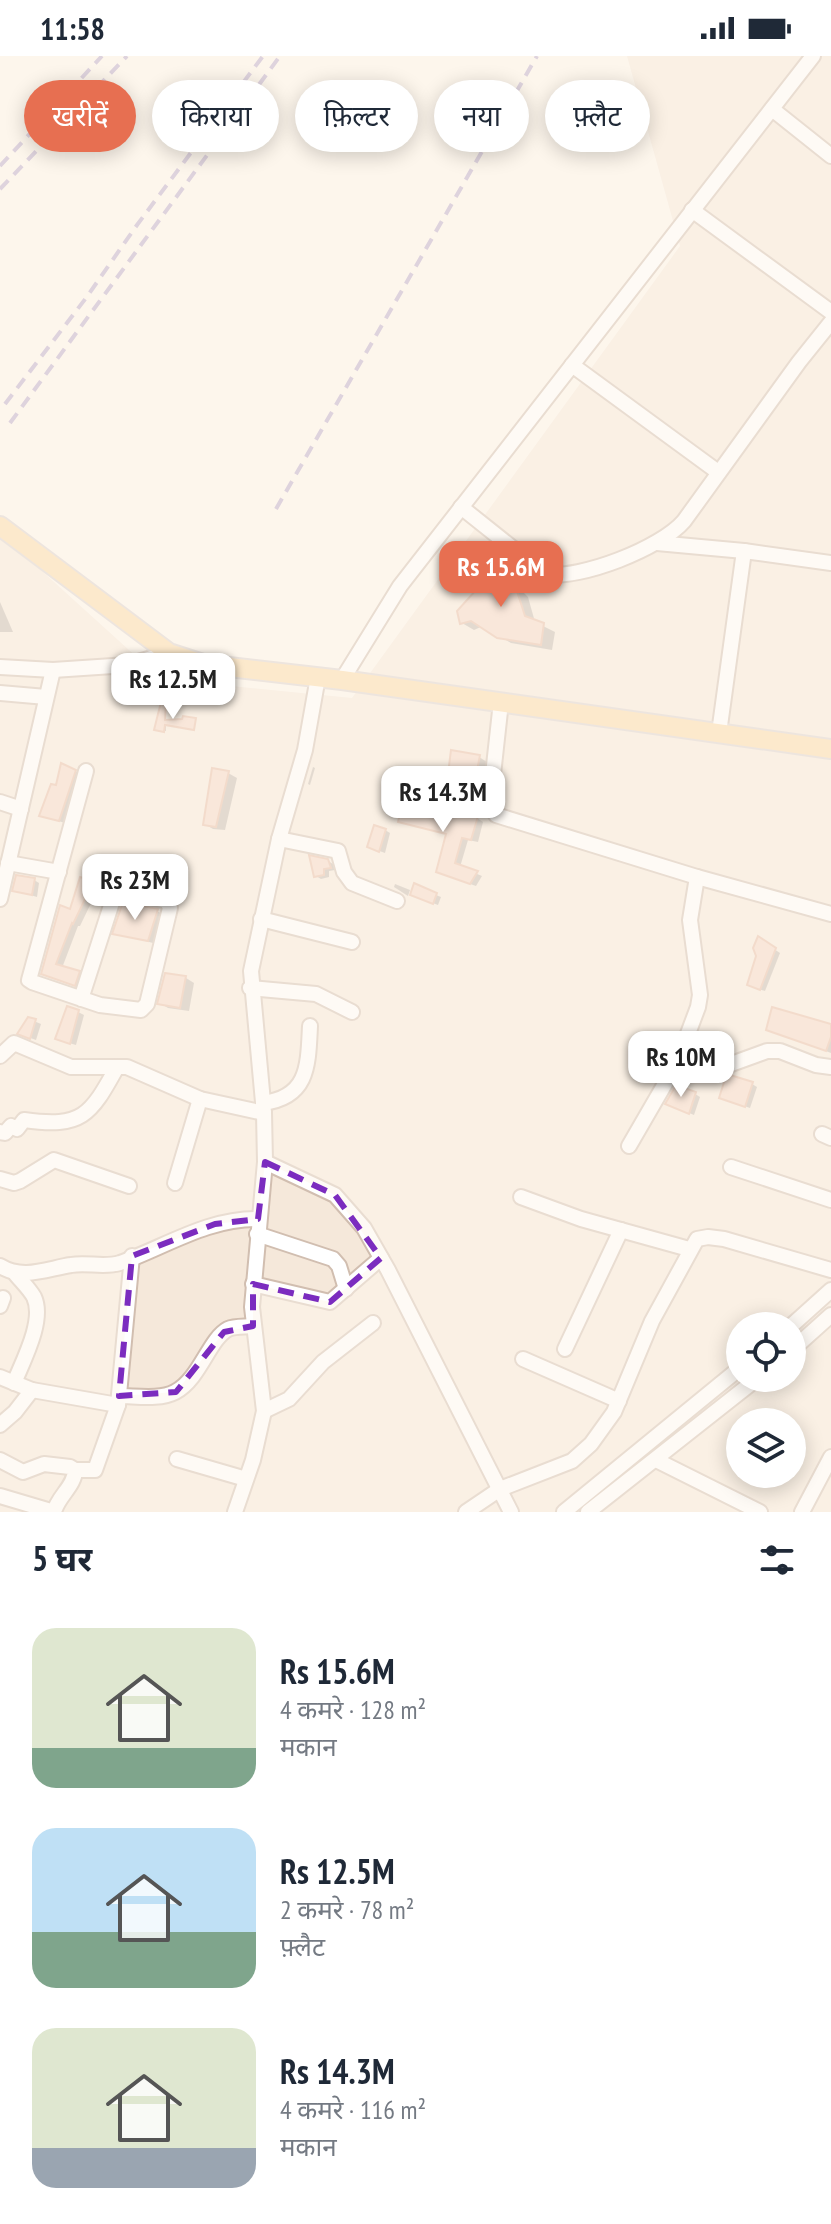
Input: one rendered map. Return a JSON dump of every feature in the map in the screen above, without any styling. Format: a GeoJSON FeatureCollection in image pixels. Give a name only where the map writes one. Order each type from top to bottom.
{"type":"FeatureCollection","features":[{"type":"Feature","properties":{"kind":"main road"},"geometry":{"type":"LineString","coordinates":[[0,526],[169,653],[203,664],[342,680],[831,749]]}},
{"type":"Feature","properties":{"kind":"street"},"geometry":{"type":"LineString","coordinates":[[342,680],[400,586],[813,56]]}},
{"type":"Feature","properties":{"kind":"street"},"geometry":{"type":"LineString","coordinates":[[772,109],[831,156]]}},
{"type":"Feature","properties":{"kind":"street"},"geometry":{"type":"LineString","coordinates":[[692,210],[831,312]]}},
{"type":"Feature","properties":{"kind":"street"},"geometry":{"type":"LineString","coordinates":[[461,507],[545,574],[575,574],[656,543],[675,532],[831,322]]}},
{"type":"Feature","properties":{"kind":"street"},"geometry":{"type":"LineString","coordinates":[[572,365],[718,472]]}},
{"type":"Feature","properties":{"kind":"street"},"geometry":{"type":"LineString","coordinates":[[656,543],[831,563]]}},
{"type":"Feature","properties":{"kind":"street"},"geometry":{"type":"LineString","coordinates":[[719,733],[744,551]]}},
{"type":"Feature","properties":{"kind":"street"},"geometry":{"type":"LineString","coordinates":[[0,667],[53,670],[128,665],[169,653]]}},
{"type":"Feature","properties":{"kind":"street"},"geometry":{"type":"LineString","coordinates":[[0,895],[53,670]]}},
{"type":"Feature","properties":{"kind":"street"},"geometry":{"type":"LineString","coordinates":[[235,1512],[264,1411],[253,1326],[253,1284],[265,1162],[251,971],[279,839],[305,750],[318,677]]}},
{"type":"Feature","properties":{"kind":"street"},"geometry":{"type":"LineString","coordinates":[[0,693],[46,697]]}},
{"type":"Feature","properties":{"kind":"street"},"geometry":{"type":"LineString","coordinates":[[501,702],[490,802],[496,815],[697,877],[831,914]]}},
{"type":"Feature","properties":{"kind":"street"},"geometry":{"type":"LineString","coordinates":[[81,999],[114,893],[121,890],[167,901],[170,908],[144,1008],[137,1011],[120,1009],[81,999],[29,980],[86,771]]}},
{"type":"Feature","properties":{"kind":"street"},"geometry":{"type":"LineString","coordinates":[[0,802],[21,809]]}},
{"type":"Feature","properties":{"kind":"street"},"geometry":{"type":"LineString","coordinates":[[279,839],[338,851],[344,872],[352,883],[397,901]]}},
{"type":"Feature","properties":{"kind":"street"},"geometry":{"type":"LineString","coordinates":[[8,863],[59,872]]}},
{"type":"Feature","properties":{"kind":"street"},"geometry":{"type":"LineString","coordinates":[[629,1146],[680,1056],[698,1007],[700,995],[690,920],[697,877]]}},
{"type":"Feature","properties":{"kind":"street"},"geometry":{"type":"LineString","coordinates":[[261,919],[352,942]]}},
{"type":"Feature","properties":{"kind":"street"},"geometry":{"type":"LineString","coordinates":[[250,988],[316,994],[352,1012]]}},
{"type":"Feature","properties":{"kind":"street"},"geometry":{"type":"LineString","coordinates":[[0,1056],[14,1043],[71,1067],[137,1070],[200,1099],[263,1108],[289,1096],[301,1081],[308,1062],[310,1026]]}},
{"type":"Feature","properties":{"kind":"street"},"geometry":{"type":"LineString","coordinates":[[680,1056],[723,1067],[767,1051],[780,1051],[816,1065],[831,1067]]}},
{"type":"Feature","properties":{"kind":"street"},"geometry":{"type":"LineString","coordinates":[[0,1132],[5,1133],[11,1126],[17,1129],[24,1120],[59,1124],[77,1117],[100,1097],[117,1067]]}},
{"type":"Feature","properties":{"kind":"street"},"geometry":{"type":"LineString","coordinates":[[175,1183],[200,1099]]}},
{"type":"Feature","properties":{"kind":"street"},"geometry":{"type":"LineString","coordinates":[[0,1179],[14,1183],[54,1160],[129,1186]]}},
{"type":"Feature","properties":{"kind":"street"},"geometry":{"type":"LineString","coordinates":[[265,1162],[335,1195],[364,1228],[511,1512]]}},
{"type":"Feature","properties":{"kind":"street"},"geometry":{"type":"LineString","coordinates":[[731,1167],[831,1200]]}},
{"type":"Feature","properties":{"kind":"street"},"geometry":{"type":"LineString","coordinates":[[521,1197],[581,1219],[689,1249]]}},
{"type":"Feature","properties":{"kind":"street"},"geometry":{"type":"LineString","coordinates":[[7,1269],[35,1272],[80,1263],[109,1265],[123,1262],[237,1218],[333,1259],[339,1266],[346,1289]]}},
{"type":"Feature","properties":{"kind":"street"},"geometry":{"type":"LineString","coordinates":[[565,1349],[621,1230]]}},
{"type":"Feature","properties":{"kind":"street"},"geometry":{"type":"LineString","coordinates":[[466,1512],[500,1489],[578,1457],[610,1420],[652,1321],[697,1239],[708,1237],[831,1270]]}},
{"type":"Feature","properties":{"kind":"street"},"geometry":{"type":"LineString","coordinates":[[0,1460],[23,1472],[44,1464],[95,1470],[118,1400],[132,1256]]}},
{"type":"Feature","properties":{"kind":"street"},"geometry":{"type":"LineString","coordinates":[[253,1284],[325,1302],[334,1300],[381,1258]]}},
{"type":"Feature","properties":{"kind":"street"},"geometry":{"type":"LineString","coordinates":[[7,1269],[30,1291],[37,1308],[33,1336],[7,1380],[32,1390],[118,1400],[176,1392],[200,1368],[224,1332],[253,1326]]}},
{"type":"Feature","properties":{"kind":"street"},"geometry":{"type":"LineString","coordinates":[[806,1312],[831,1290]]}},
{"type":"Feature","properties":{"kind":"street"},"geometry":{"type":"LineString","coordinates":[[806,1337],[831,1315]]}},
{"type":"Feature","properties":{"kind":"street"},"geometry":{"type":"LineString","coordinates":[[264,1411],[289,1399],[323,1362],[373,1323]]}},
{"type":"Feature","properties":{"kind":"street"},"geometry":{"type":"LineString","coordinates":[[523,1359],[619,1401]]}},
{"type":"Feature","properties":{"kind":"street"},"geometry":{"type":"LineString","coordinates":[[564,1512],[726,1379]]}},
{"type":"Feature","properties":{"kind":"street"},"geometry":{"type":"LineString","coordinates":[[0,1425],[32,1390]]}},
{"type":"Feature","properties":{"kind":"street"},"geometry":{"type":"LineString","coordinates":[[588,1512],[741,1392]]}},
{"type":"Feature","properties":{"kind":"street"},"geometry":{"type":"LineString","coordinates":[[662,1431],[675,1445]]}},
{"type":"Feature","properties":{"kind":"street"},"geometry":{"type":"LineString","coordinates":[[802,1512],[831,1457]]}},
{"type":"Feature","properties":{"kind":"street"},"geometry":{"type":"LineString","coordinates":[[177,1459],[246,1479]]}},
{"type":"Feature","properties":{"kind":"street"},"geometry":{"type":"LineString","coordinates":[[628,1459],[640,1473]]}},
{"type":"Feature","properties":{"kind":"street"},"geometry":{"type":"LineString","coordinates":[[656,1460],[730,1506],[760,1512]]}},
{"type":"Feature","properties":{"kind":"street"},"geometry":{"type":"LineString","coordinates":[[0,1496],[54,1512],[56,1504],[74,1481],[75,1470]]}},
{"type":"Feature","properties":{"kind":"highlighted area"},"geometry":{"type":"Polygon","coordinates":[[[265,1162],[335,1195],[381,1258],[330,1302],[253,1284],[253,1326],[224,1332],[176,1392],[119,1396],[132,1256],[215,1224],[258,1219],[265,1162]]]}},
{"type":"Feature","properties":{"kind":"shaded area"},"geometry":{"type":"Polygon","coordinates":[[[627,56],[831,56],[831,1512],[0,1512],[0,533],[161,679],[352,698],[680,246],[650,138],[650,80],[634,80],[627,56]]]}},
{"type":"Feature","properties":{"kind":"building"},"geometry":{"type":"Polygon","coordinates":[[[505,558],[515,566],[506,577],[516,588],[525,616],[544,623],[541,645],[497,638],[471,621],[460,624],[457,611],[505,558]]]}},
{"type":"Feature","properties":{"kind":"building"},"geometry":{"type":"Polygon","coordinates":[[[161,702],[166,702],[165,720],[182,719],[183,716],[196,718],[194,730],[165,725],[164,732],[154,730],[161,702]]]}},
{"type":"Feature","properties":{"kind":"building"},"geometry":{"type":"Polygon","coordinates":[[[451,750],[480,755],[474,787],[447,782],[451,750]]]}},
{"type":"Feature","properties":{"kind":"building"},"geometry":{"type":"Polygon","coordinates":[[[61,763],[76,770],[59,821],[39,816],[51,784],[56,785],[61,763]]]}},
{"type":"Feature","properties":{"kind":"building"},"geometry":{"type":"Polygon","coordinates":[[[212,768],[229,771],[216,827],[203,825],[212,768]]]}},
{"type":"Feature","properties":{"kind":"building"},"geometry":{"type":"Polygon","coordinates":[[[404,797],[430,805],[429,808],[478,816],[471,840],[462,838],[455,863],[478,871],[470,884],[436,872],[446,834],[398,822],[404,797]]]}},
{"type":"Feature","properties":{"kind":"building"},"geometry":{"type":"Polygon","coordinates":[[[374,825],[386,829],[379,852],[367,847],[374,825]]]}},
{"type":"Feature","properties":{"kind":"building"},"geometry":{"type":"Polygon","coordinates":[[[309,855],[328,859],[331,868],[324,869],[324,875],[314,877],[309,855]]]}},
{"type":"Feature","properties":{"kind":"building"},"geometry":{"type":"Polygon","coordinates":[[[155,870],[172,875],[169,891],[149,887],[155,870]]]}},
{"type":"Feature","properties":{"kind":"building"},"geometry":{"type":"Polygon","coordinates":[[[16,875],[35,878],[32,895],[12,891],[16,875]]]}},
{"type":"Feature","properties":{"kind":"building"},"geometry":{"type":"Polygon","coordinates":[[[80,877],[90,880],[88,893],[56,964],[80,971],[75,986],[41,974],[60,905],[70,909],[80,877]]]}},
{"type":"Feature","properties":{"kind":"building"},"geometry":{"type":"Polygon","coordinates":[[[414,883],[437,893],[433,904],[410,895],[414,883]]]}},
{"type":"Feature","properties":{"kind":"building"},"geometry":{"type":"Polygon","coordinates":[[[123,902],[158,909],[148,941],[112,934],[123,902]]]}},
{"type":"Feature","properties":{"kind":"building"},"geometry":{"type":"Polygon","coordinates":[[[758,936],[776,948],[760,990],[747,985],[756,956],[753,948],[758,936]]]}},
{"type":"Feature","properties":{"kind":"building"},"geometry":{"type":"Polygon","coordinates":[[[165,973],[186,976],[180,1008],[157,1004],[165,973]]]}},
{"type":"Feature","properties":{"kind":"building"},"geometry":{"type":"Polygon","coordinates":[[[67,1006],[79,1010],[70,1044],[55,1039],[67,1006]]]}},
{"type":"Feature","properties":{"kind":"building"},"geometry":{"type":"Polygon","coordinates":[[[772,1007],[831,1024],[826,1051],[766,1030],[772,1007]]]}},
{"type":"Feature","properties":{"kind":"building"},"geometry":{"type":"Polygon","coordinates":[[[28,1017],[36,1019],[30,1039],[17,1034],[28,1017]]]}},
{"type":"Feature","properties":{"kind":"building"},"geometry":{"type":"Polygon","coordinates":[[[726,1076],[753,1082],[745,1107],[719,1098],[726,1076]]]}},
{"type":"Feature","properties":{"kind":"building"},"geometry":{"type":"Polygon","coordinates":[[[676,1085],[696,1092],[689,1114],[665,1104],[676,1085]]]}},
{"type":"Feature","properties":{"kind":"railway"},"geometry":{"type":"LineString","coordinates":[[0,166],[102,56]]}},
{"type":"Feature","properties":{"kind":"railway"},"geometry":{"type":"LineString","coordinates":[[0,189],[127,56]]}},
{"type":"Feature","properties":{"kind":"railway"},"geometry":{"type":"LineString","coordinates":[[5,404],[263,56]]}},
{"type":"Feature","properties":{"kind":"railway"},"geometry":{"type":"LineString","coordinates":[[10,423],[280,56]]}},
{"type":"Feature","properties":{"kind":"railway"},"geometry":{"type":"LineString","coordinates":[[276,509],[537,56]]}}]}
